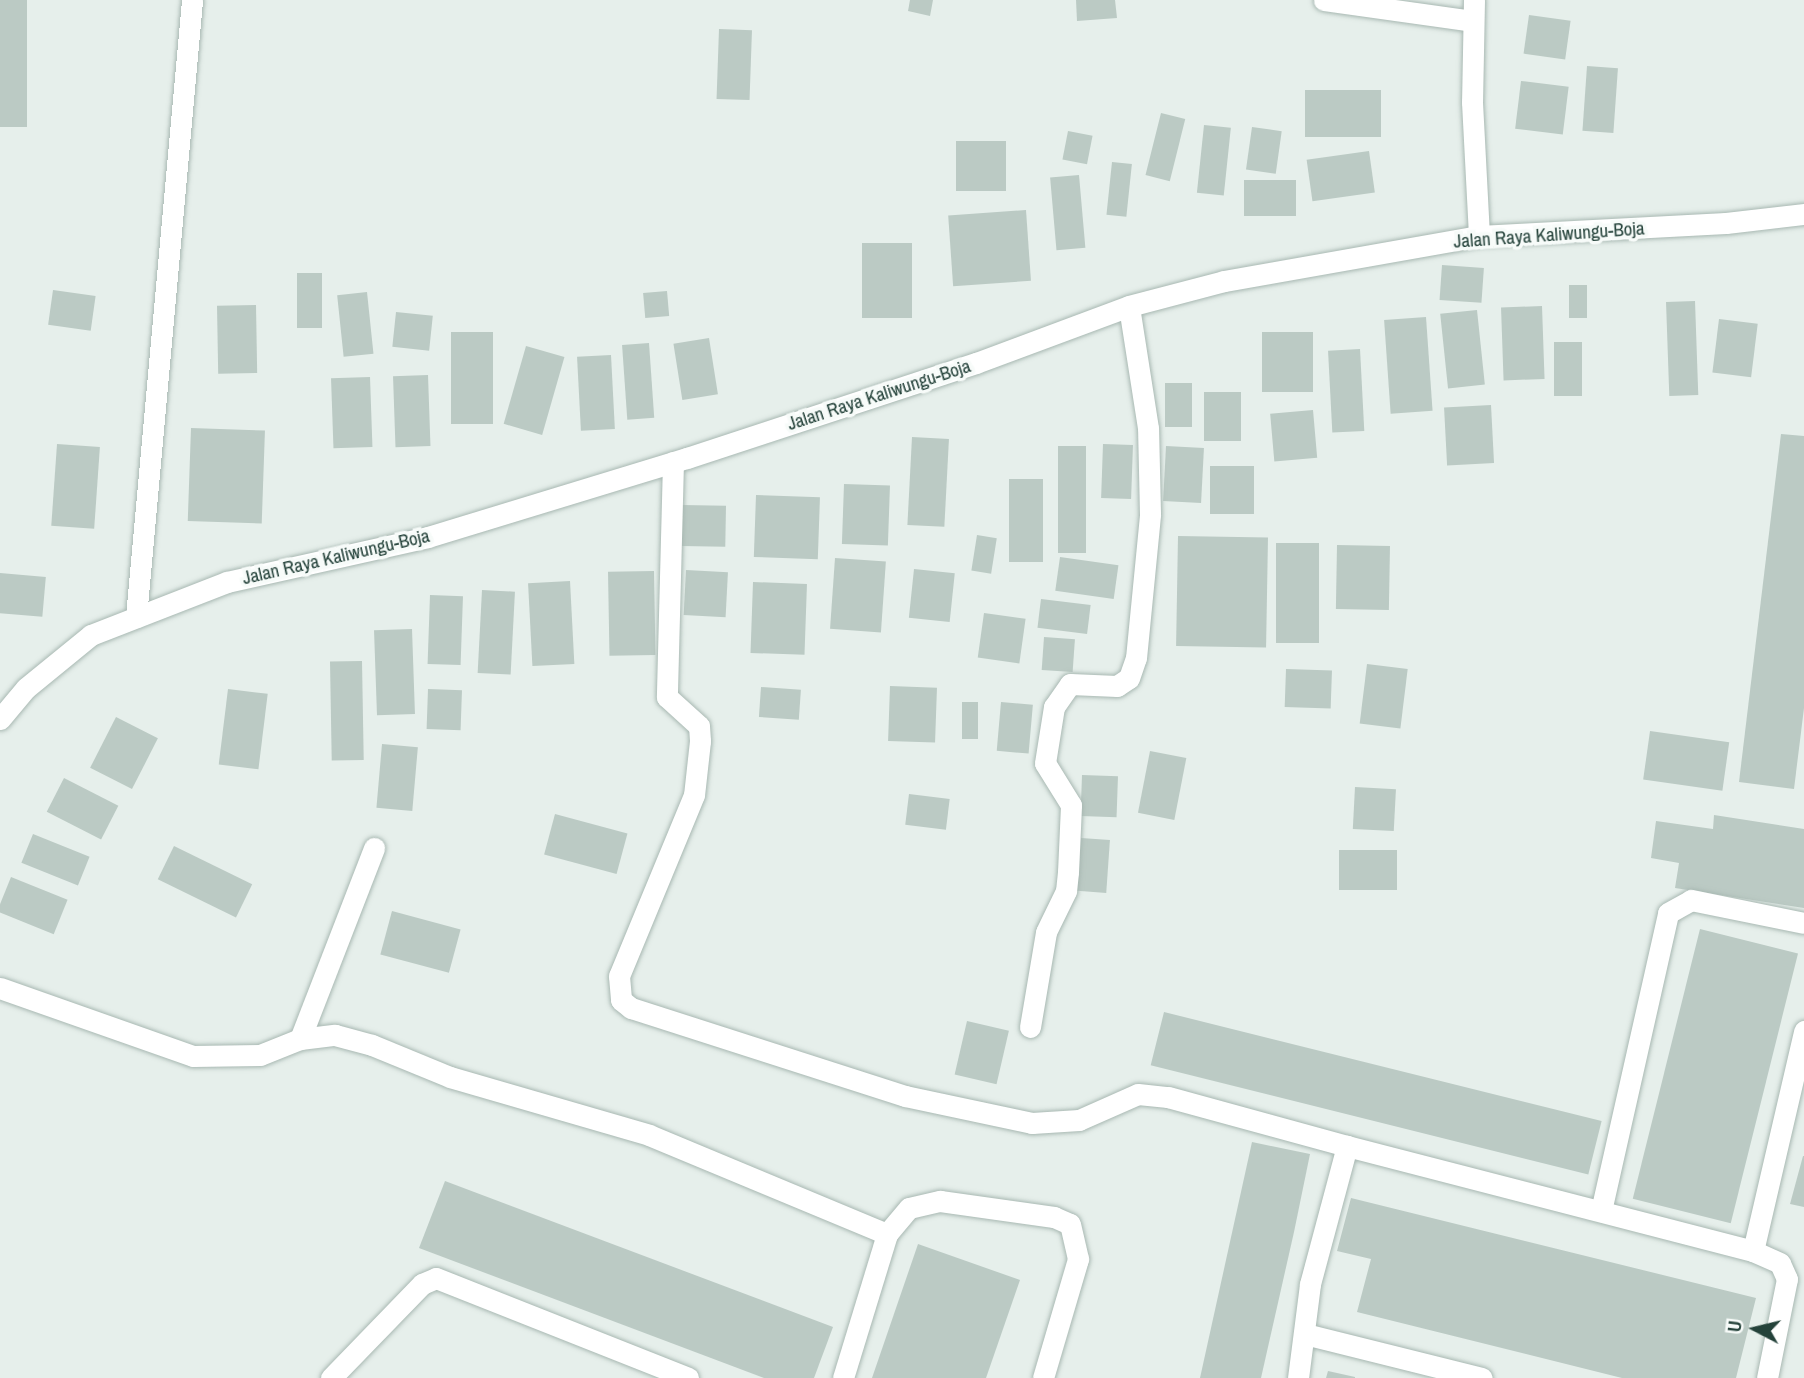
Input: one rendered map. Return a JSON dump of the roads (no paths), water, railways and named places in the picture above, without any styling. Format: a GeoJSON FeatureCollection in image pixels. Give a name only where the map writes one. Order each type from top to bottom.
{"type":"FeatureCollection","features":[{"type":"Feature","properties":{"kind":"street"},"geometry":{"type":"LineString","coordinates":[[136,617],[192,0]]}},
{"type":"Feature","properties":{"kind":"street"},"geometry":{"type":"LineString","coordinates":[[1324,0],[1474,10],[1479,236]]}},
{"type":"Feature","properties":{"kind":"street","name":"Jalan Raya Kaliwungu-Boja"},"geometry":{"type":"LineString","coordinates":[[0,719],[62,656],[91,635],[228,582],[429,537],[673,462],[976,363],[1129,306],[1224,281],[1479,236],[1726,223],[1804,214]]}},
{"type":"Feature","properties":{"kind":"street"},"geometry":{"type":"LineString","coordinates":[[1030,1027],[1046,932],[1066,891],[1068,872],[1071,805],[1045,763],[1054,707],[1070,684],[1118,686],[1129,678],[1136,657],[1150,514],[1148,428],[1129,306]]}},
{"type":"Feature","properties":{"kind":"street"},"geometry":{"type":"LineString","coordinates":[[673,462],[667,697],[699,726],[700,741],[694,795],[619,976],[621,1000],[631,1008],[905,1096],[1032,1123],[1079,1120],[1138,1094],[1168,1097],[1753,1251],[1780,1263],[1787,1279],[1767,1378]]}},
{"type":"Feature","properties":{"kind":"street"},"geometry":{"type":"LineString","coordinates":[[300,1039],[374,848]]}},
{"type":"Feature","properties":{"kind":"street"},"geometry":{"type":"LineString","coordinates":[[1601,1211],[1668,913],[1691,900],[1804,923]]}},
{"type":"Feature","properties":{"kind":"street"},"geometry":{"type":"LineString","coordinates":[[0,988],[193,1056],[260,1055],[300,1039],[335,1035],[372,1045],[450,1077],[649,1135],[887,1234]]}},
{"type":"Feature","properties":{"kind":"street"},"geometry":{"type":"LineString","coordinates":[[1753,1251],[1804,1031]]}},
{"type":"Feature","properties":{"kind":"street"},"geometry":{"type":"LineString","coordinates":[[1297,1378],[1310,1284],[1348,1146]]}},
{"type":"Feature","properties":{"kind":"street"},"geometry":{"type":"LineString","coordinates":[[843,1378],[887,1234],[909,1208],[940,1200],[1054,1217],[1070,1224],[1078,1259],[1043,1378]]}},
{"type":"Feature","properties":{"kind":"street"},"geometry":{"type":"LineString","coordinates":[[331,1378],[422,1284],[436,1278],[688,1378]]}},
{"type":"Feature","properties":{"kind":"street"},"geometry":{"type":"LineString","coordinates":[[1305,1334],[1482,1378]]}}]}
